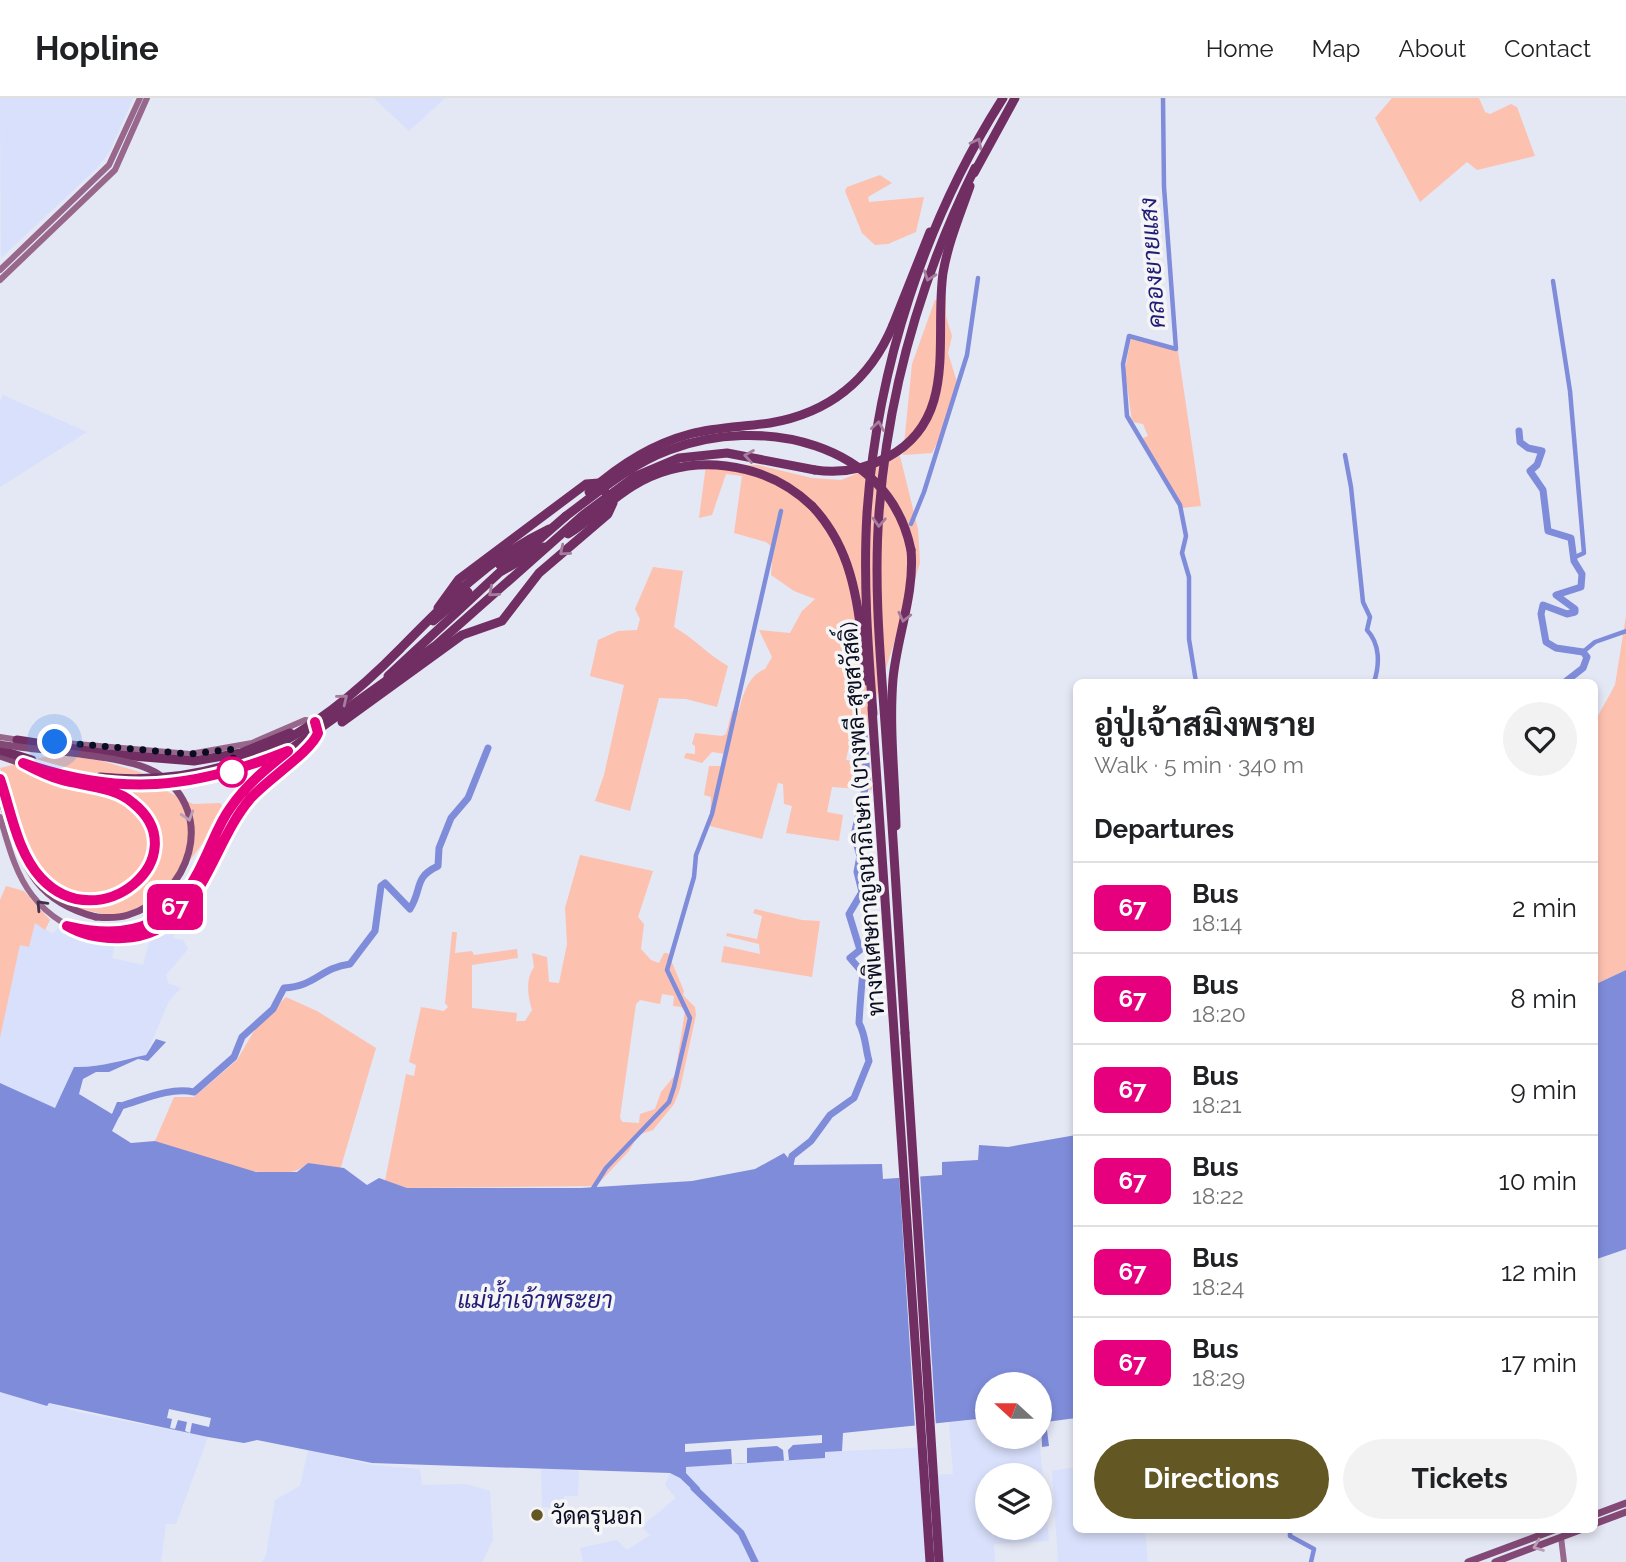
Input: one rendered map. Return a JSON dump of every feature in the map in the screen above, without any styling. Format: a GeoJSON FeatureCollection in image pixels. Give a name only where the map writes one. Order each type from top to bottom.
{"type":"FeatureCollection","features":[{"type":"Feature","properties":{"kind":"highway","name":"ทางพิเศษกาญจนาภิเษก (บางพลี-สุขสวัสดิ์)"},"geometry":{"type":"LineString","coordinates":[[930,1562],[873,714],[866,556],[870,483],[878,420],[907,308],[961,174],[1003,98]]}},
{"type":"Feature","properties":{"kind":"highway","name":"ทางพิเศษกาญจนาภิเษก (บางพลี-สุขสวัสดิ์)"},"geometry":{"type":"LineString","coordinates":[[939,1562],[878,600],[883,474],[898,380],[914,321],[941,242],[975,168],[1015,98]]}},
{"type":"Feature","properties":{"kind":"highway"},"geometry":{"type":"LineString","coordinates":[[67,926],[106,932],[155,923],[178,902],[204,860],[230,808],[261,773],[381,681],[443,639],[551,543],[624,483],[679,458],[727,453],[838,472],[877,462],[905,445],[926,419],[937,397],[941,369],[943,275],[950,243],[975,168]]}},
{"type":"Feature","properties":{"kind":"highway"},"geometry":{"type":"LineString","coordinates":[[0,753],[100,778],[179,778],[245,762],[282,744],[312,724],[502,564],[535,544],[617,469],[662,443],[709,430],[768,423],[807,414],[849,389],[872,365],[885,344],[919,254],[961,174]]}},
{"type":"Feature","properties":{"kind":"highway"},"geometry":{"type":"LineString","coordinates":[[566,516],[644,461],[708,438],[737,435],[780,437],[819,447],[861,470],[884,490],[903,520],[912,565],[896,654],[891,703],[896,899]]}},
{"type":"Feature","properties":{"kind":"highway"},"geometry":{"type":"LineString","coordinates":[[551,543],[581,526],[634,485],[673,469],[722,465],[749,470],[784,484],[820,515],[847,559],[858,599],[873,714]]}},
{"type":"Feature","properties":{"kind":"highway"},"geometry":{"type":"LineString","coordinates":[[342,722],[462,635],[502,621],[539,573],[608,514],[613,503],[599,483],[590,482],[541,520],[506,541],[459,579],[438,608],[402,647]]}},
{"type":"Feature","properties":{"kind":"highway"},"geometry":{"type":"LineString","coordinates":[[438,608],[503,553],[550,529]]}},
{"type":"Feature","properties":{"kind":"highway"},"geometry":{"type":"LineString","coordinates":[[18,740],[107,754],[175,760],[221,757],[265,744],[312,724]]}},
{"type":"Feature","properties":{"kind":"highway"},"geometry":{"type":"LineString","coordinates":[[23,763],[81,780],[149,786],[213,778],[288,751]]}},
{"type":"Feature","properties":{"kind":"main road"},"geometry":{"type":"LineString","coordinates":[[0,744],[134,764],[160,775],[182,798],[191,818],[192,844],[184,870],[174,886],[143,909],[126,916],[96,918],[65,907],[38,885],[22,861],[0,798]]}},
{"type":"Feature","properties":{"kind":"main road"},"geometry":{"type":"LineString","coordinates":[[0,753],[50,776],[127,798],[151,824],[152,857],[138,882],[114,897],[87,900],[59,892],[41,878],[29,861],[0,779]]}},
{"type":"Feature","properties":{"kind":"main road"},"geometry":{"type":"LineString","coordinates":[[1598,1514],[1626,1503]]}},
{"type":"Feature","properties":{"kind":"main road"},"geometry":{"type":"LineString","coordinates":[[1598,1522],[1626,1512]]}},
{"type":"Feature","properties":{"kind":"main road"},"geometry":{"type":"LineString","coordinates":[[1468,1562],[1546,1533]]}},
{"type":"Feature","properties":{"kind":"main road"},"geometry":{"type":"LineString","coordinates":[[1495,1562],[1572,1533]]}},
{"type":"Feature","properties":{"kind":"street"},"geometry":{"type":"LineString","coordinates":[[0,270],[109,166],[140,98]]}},
{"type":"Feature","properties":{"kind":"street"},"geometry":{"type":"LineString","coordinates":[[0,280],[115,170],[147,98]]}},
{"type":"Feature","properties":{"kind":"street"},"geometry":{"type":"LineString","coordinates":[[0,737],[190,754],[252,743],[305,720],[314,721],[318,728],[313,744],[264,784],[235,818],[200,887],[178,916],[155,930],[131,938],[92,936],[67,926],[46,911],[31,894],[17,867],[0,817]]}},
{"type":"Feature","properties":{"kind":"street"},"geometry":{"type":"LineString","coordinates":[[1561,1537],[1564,1562]]}},
{"type":"Feature","properties":{"kind":"shaded area"},"geometry":{"type":"Polygon","coordinates":[[[0,98],[133,98],[110,151],[97,168],[1,258],[0,98]]]}},
{"type":"Feature","properties":{"kind":"shaded area"},"geometry":{"type":"Polygon","coordinates":[[[374,98],[445,98],[409,131],[374,98]]]}},
{"type":"Feature","properties":{"kind":"shaded area"},"geometry":{"type":"Polygon","coordinates":[[[1392,98],[1479,98],[1485,112],[1490,114],[1511,104],[1517,107],[1535,156],[1477,170],[1467,162],[1420,202],[1375,118],[1392,98]]]}},
{"type":"Feature","properties":{"kind":"shaded area"},"geometry":{"type":"Polygon","coordinates":[[[880,175],[892,183],[868,197],[869,202],[924,197],[916,232],[888,244],[875,245],[862,233],[845,191],[847,187],[880,175]]]}},
{"type":"Feature","properties":{"kind":"shaded area"},"geometry":{"type":"Polygon","coordinates":[[[946,298],[946,316],[952,336],[948,353],[957,382],[945,427],[932,453],[903,455],[912,364],[935,300],[946,298]]]}},
{"type":"Feature","properties":{"kind":"shaded area"},"geometry":{"type":"Polygon","coordinates":[[[1131,338],[1178,351],[1201,506],[1182,508],[1141,439],[1148,436],[1143,424],[1132,422],[1125,370],[1131,338]]]}},
{"type":"Feature","properties":{"kind":"shaded area"},"geometry":{"type":"Polygon","coordinates":[[[3,395],[87,432],[0,487],[0,402],[3,395]]]}},
{"type":"Feature","properties":{"kind":"shaded area"},"geometry":{"type":"Polygon","coordinates":[[[900,456],[918,529],[920,563],[864,736],[853,728],[846,760],[870,763],[872,790],[832,787],[827,812],[843,815],[839,841],[786,833],[792,806],[784,804],[783,784],[778,783],[762,839],[710,826],[711,797],[704,795],[709,766],[723,766],[725,754],[712,752],[702,763],[684,758],[686,753],[695,754],[695,746],[692,744],[695,733],[722,736],[726,734],[732,711],[739,710],[751,680],[765,669],[772,657],[759,630],[790,633],[802,611],[815,599],[794,591],[771,575],[773,548],[766,542],[734,533],[742,476],[726,474],[712,515],[699,518],[706,465],[758,465],[812,478],[841,480],[900,456]]]}},
{"type":"Feature","properties":{"kind":"shaded area"},"geometry":{"type":"Polygon","coordinates":[[[653,567],[683,571],[674,627],[728,666],[717,707],[686,699],[659,698],[630,811],[595,801],[604,775],[624,685],[590,676],[598,640],[618,631],[637,630],[640,619],[635,609],[653,567]]]}},
{"type":"Feature","properties":{"kind":"shaded area"},"geometry":{"type":"Polygon","coordinates":[[[1626,616],[1626,970],[1598,983],[1598,716],[1615,685],[1626,616]]]}},
{"type":"Feature","properties":{"kind":"shaded area"},"geometry":{"type":"Polygon","coordinates":[[[57,754],[102,761],[140,772],[162,789],[193,804],[220,803],[222,806],[208,836],[165,894],[117,917],[62,905],[41,878],[0,768],[57,754]]]}},
{"type":"Feature","properties":{"kind":"shaded area"},"geometry":{"type":"Polygon","coordinates":[[[580,855],[653,871],[638,917],[644,924],[641,949],[651,960],[659,963],[664,953],[668,953],[684,991],[683,995],[695,1007],[696,1015],[680,1089],[674,1104],[653,1130],[638,1135],[629,1151],[596,1186],[407,1188],[385,1181],[406,1074],[414,1076],[416,1065],[409,1062],[421,1007],[444,1011],[448,1007],[445,1003],[452,932],[457,932],[455,953],[472,951],[474,955],[517,949],[518,958],[472,965],[472,1008],[517,1013],[516,1021],[525,1021],[532,1010],[528,988],[534,967],[532,953],[547,957],[549,982],[559,983],[567,944],[565,908],[580,855]],[[662,994],[660,1004],[640,1000],[636,1004],[620,1117],[622,1122],[639,1123],[640,1114],[655,1109],[661,1092],[675,1075],[685,1011],[681,1007],[673,1006],[674,996],[662,994]]]}},
{"type":"Feature","properties":{"kind":"shaded area"},"geometry":{"type":"Polygon","coordinates":[[[6,886],[24,891],[50,920],[45,930],[35,923],[29,947],[20,945],[0,1038],[0,900],[6,886]]]}},
{"type":"Feature","properties":{"kind":"shaded area"},"geometry":{"type":"Polygon","coordinates":[[[755,909],[802,920],[820,921],[812,977],[721,962],[724,946],[760,954],[759,944],[726,936],[727,933],[757,939],[762,916],[753,913],[755,909]]]}},
{"type":"Feature","properties":{"kind":"shaded area"},"geometry":{"type":"Polygon","coordinates":[[[179,920],[173,938],[183,940],[188,949],[166,975],[168,983],[181,988],[169,1001],[146,1055],[116,1061],[100,1068],[74,1067],[55,1108],[0,1083],[0,1038],[20,945],[35,923],[53,934],[58,928],[93,942],[115,942],[112,958],[143,965],[151,936],[179,920]]]}},
{"type":"Feature","properties":{"kind":"shaded area"},"geometry":{"type":"Polygon","coordinates":[[[286,997],[317,1011],[376,1048],[340,1170],[308,1163],[295,1171],[256,1172],[155,1141],[174,1097],[194,1097],[237,1060],[257,1026],[286,997]]]}},
{"type":"Feature","properties":{"kind":"shaded area"},"geometry":{"type":"Polygon","coordinates":[[[0,1392],[46,1406],[48,1403],[78,1412],[208,1437],[176,1524],[166,1524],[161,1562],[0,1562],[0,1392]]]}},
{"type":"Feature","properties":{"kind":"shaded area"},"geometry":{"type":"Polygon","coordinates":[[[975,1419],[975,1449],[1040,1449],[1042,1463],[975,1463],[975,1540],[1049,1541],[994,1544],[995,1562],[583,1562],[580,1548],[617,1540],[627,1550],[650,1535],[641,1527],[676,1498],[665,1485],[670,1473],[680,1478],[699,1496],[700,1488],[685,1467],[824,1458],[825,1452],[928,1447],[931,1475],[953,1474],[949,1422],[975,1419]]]}},
{"type":"Feature","properties":{"kind":"shaded area"},"geometry":{"type":"Polygon","coordinates":[[[308,1450],[373,1465],[420,1469],[422,1485],[466,1484],[490,1491],[493,1540],[482,1562],[262,1562],[266,1555],[275,1500],[300,1486],[308,1450]]]}},
{"type":"Feature","properties":{"kind":"shaded area"},"geometry":{"type":"Polygon","coordinates":[[[541,1468],[579,1471],[578,1496],[564,1496],[564,1508],[542,1507],[541,1468]]]}},
{"type":"Feature","properties":{"kind":"shaded area"},"geometry":{"type":"Polygon","coordinates":[[[1073,1468],[1073,1533],[1145,1533],[1148,1562],[1058,1562],[1052,1471],[1073,1468]]]}},
{"type":"Feature","properties":{"kind":"water"},"geometry":{"type":"Polygon","coordinates":[[[1626,970],[1626,1249],[1598,1259],[1598,983],[1626,970]]]}},
{"type":"Feature","properties":{"kind":"water","name":"แม่น้ำเจ้าพระยา"},"geometry":{"type":"Polygon","coordinates":[[[156,1039],[166,1042],[148,1061],[138,1059],[109,1072],[96,1072],[83,1079],[79,1094],[112,1114],[117,1102],[121,1102],[120,1115],[112,1131],[131,1143],[155,1141],[256,1172],[297,1172],[308,1163],[344,1168],[367,1185],[379,1178],[407,1188],[581,1188],[692,1181],[755,1169],[784,1153],[794,1165],[882,1164],[883,1179],[942,1175],[942,1162],[978,1160],[979,1145],[1008,1147],[1073,1136],[1073,1418],[1052,1421],[1052,1372],[975,1372],[975,1419],[843,1433],[842,1451],[825,1452],[825,1458],[686,1467],[686,1473],[700,1488],[700,1497],[680,1478],[670,1473],[372,1463],[257,1440],[244,1443],[208,1437],[49,1403],[47,1406],[0,1392],[0,1083],[55,1108],[74,1067],[102,1065],[146,1055],[156,1039]]]}},
{"type":"Feature","properties":{"kind":"pier"},"geometry":{"type":"Polygon","coordinates":[[[920,1173],[936,1427],[915,1429],[899,1174],[920,1173]]]}},
{"type":"Feature","properties":{"kind":"pier"},"geometry":{"type":"Polygon","coordinates":[[[169,1409],[211,1418],[209,1427],[192,1423],[190,1433],[185,1431],[187,1422],[178,1420],[175,1429],[170,1428],[172,1419],[167,1418],[169,1409]]]}},
{"type":"Feature","properties":{"kind":"pier"},"geometry":{"type":"Polygon","coordinates":[[[822,1435],[822,1443],[793,1445],[788,1450],[789,1460],[784,1461],[783,1450],[777,1446],[747,1448],[747,1463],[732,1464],[731,1449],[685,1452],[685,1444],[822,1435]]]}},
{"type":"Feature","properties":{"kind":"waterway","name":"คลองยายแสง"},"geometry":{"type":"LineString","coordinates":[[1163,98],[1164,187],[1176,349],[1129,336],[1123,364],[1127,416],[1180,505],[1186,536],[1182,553],[1189,577],[1189,639],[1196,679]]}},
{"type":"Feature","properties":{"kind":"waterway"},"geometry":{"type":"LineString","coordinates":[[911,524],[924,492],[967,355],[978,278]]}},
{"type":"Feature","properties":{"kind":"waterway"},"geometry":{"type":"LineString","coordinates":[[1553,281],[1570,391],[1584,553],[1573,558]]}},
{"type":"Feature","properties":{"kind":"waterway"},"geometry":{"type":"LineString","coordinates":[[1519,431],[1520,442],[1528,448],[1542,451],[1537,465],[1530,471],[1543,490],[1548,531],[1571,538],[1574,561],[1582,574],[1581,587],[1556,595],[1575,609],[1575,612],[1567,614],[1543,605],[1541,614],[1546,642],[1556,648],[1583,652],[1587,657],[1583,668],[1569,679]]}},
{"type":"Feature","properties":{"kind":"waterway"},"geometry":{"type":"LineString","coordinates":[[1345,455],[1363,602],[1370,617],[1367,630],[1378,654],[1375,679]]}},
{"type":"Feature","properties":{"kind":"waterway"},"geometry":{"type":"LineString","coordinates":[[592,1190],[606,1168],[669,1102],[674,1087],[690,1018],[667,970],[694,877],[696,855],[712,814],[781,511]]}},
{"type":"Feature","properties":{"kind":"waterway"},"geometry":{"type":"LineString","coordinates":[[1583,652],[1595,642],[1626,631]]}},
{"type":"Feature","properties":{"kind":"waterway"},"geometry":{"type":"LineString","coordinates":[[789,1169],[792,1156],[811,1141],[830,1115],[854,1098],[869,1061],[859,1023],[863,973],[850,958],[860,950],[849,914],[862,892],[857,872],[860,856],[854,835],[867,780],[864,736]]}},
{"type":"Feature","properties":{"kind":"waterway"},"geometry":{"type":"LineString","coordinates":[[117,1114],[121,1106],[158,1094],[194,1092],[234,1057],[242,1037],[273,1009],[284,988],[304,984],[332,969],[350,964],[375,931],[381,886],[385,883],[410,909],[422,879],[438,866],[439,848],[451,818],[468,798],[488,748]]}},
{"type":"Feature","properties":{"kind":"waterway"},"geometry":{"type":"LineString","coordinates":[[694,1488],[741,1533],[755,1562]]}},
{"type":"Feature","properties":{"kind":"waterway"},"geometry":{"type":"LineString","coordinates":[[1290,1533],[1290,1536],[1314,1549],[1311,1562]]}},
{"type":"Feature","properties":{"kind":"bus line","name":"67"},"geometry":{"type":"LineString","coordinates":[[0,779],[24,852],[41,878],[59,892],[72,897],[102,900],[127,891],[146,873],[154,841],[151,824],[142,811],[127,798],[50,776],[23,763],[65,777],[99,784],[149,786],[213,778],[288,751],[261,773],[230,808],[190,887],[173,910],[155,923],[132,930],[106,932],[67,926],[92,936],[131,938],[163,926],[178,916],[190,903],[235,818],[264,784],[313,744],[318,733],[315,722]]}},
{"type":"Feature","properties":{"kind":"place","name":"วัดครุนอก"},"geometry":{"type":"Point","coordinates":[537,1515]}},
{"type":"Feature","properties":{"kind":"route"},"geometry":{"type":"LineString","coordinates":[[55,742],[190,754],[234,749],[232,772]]}}]}
